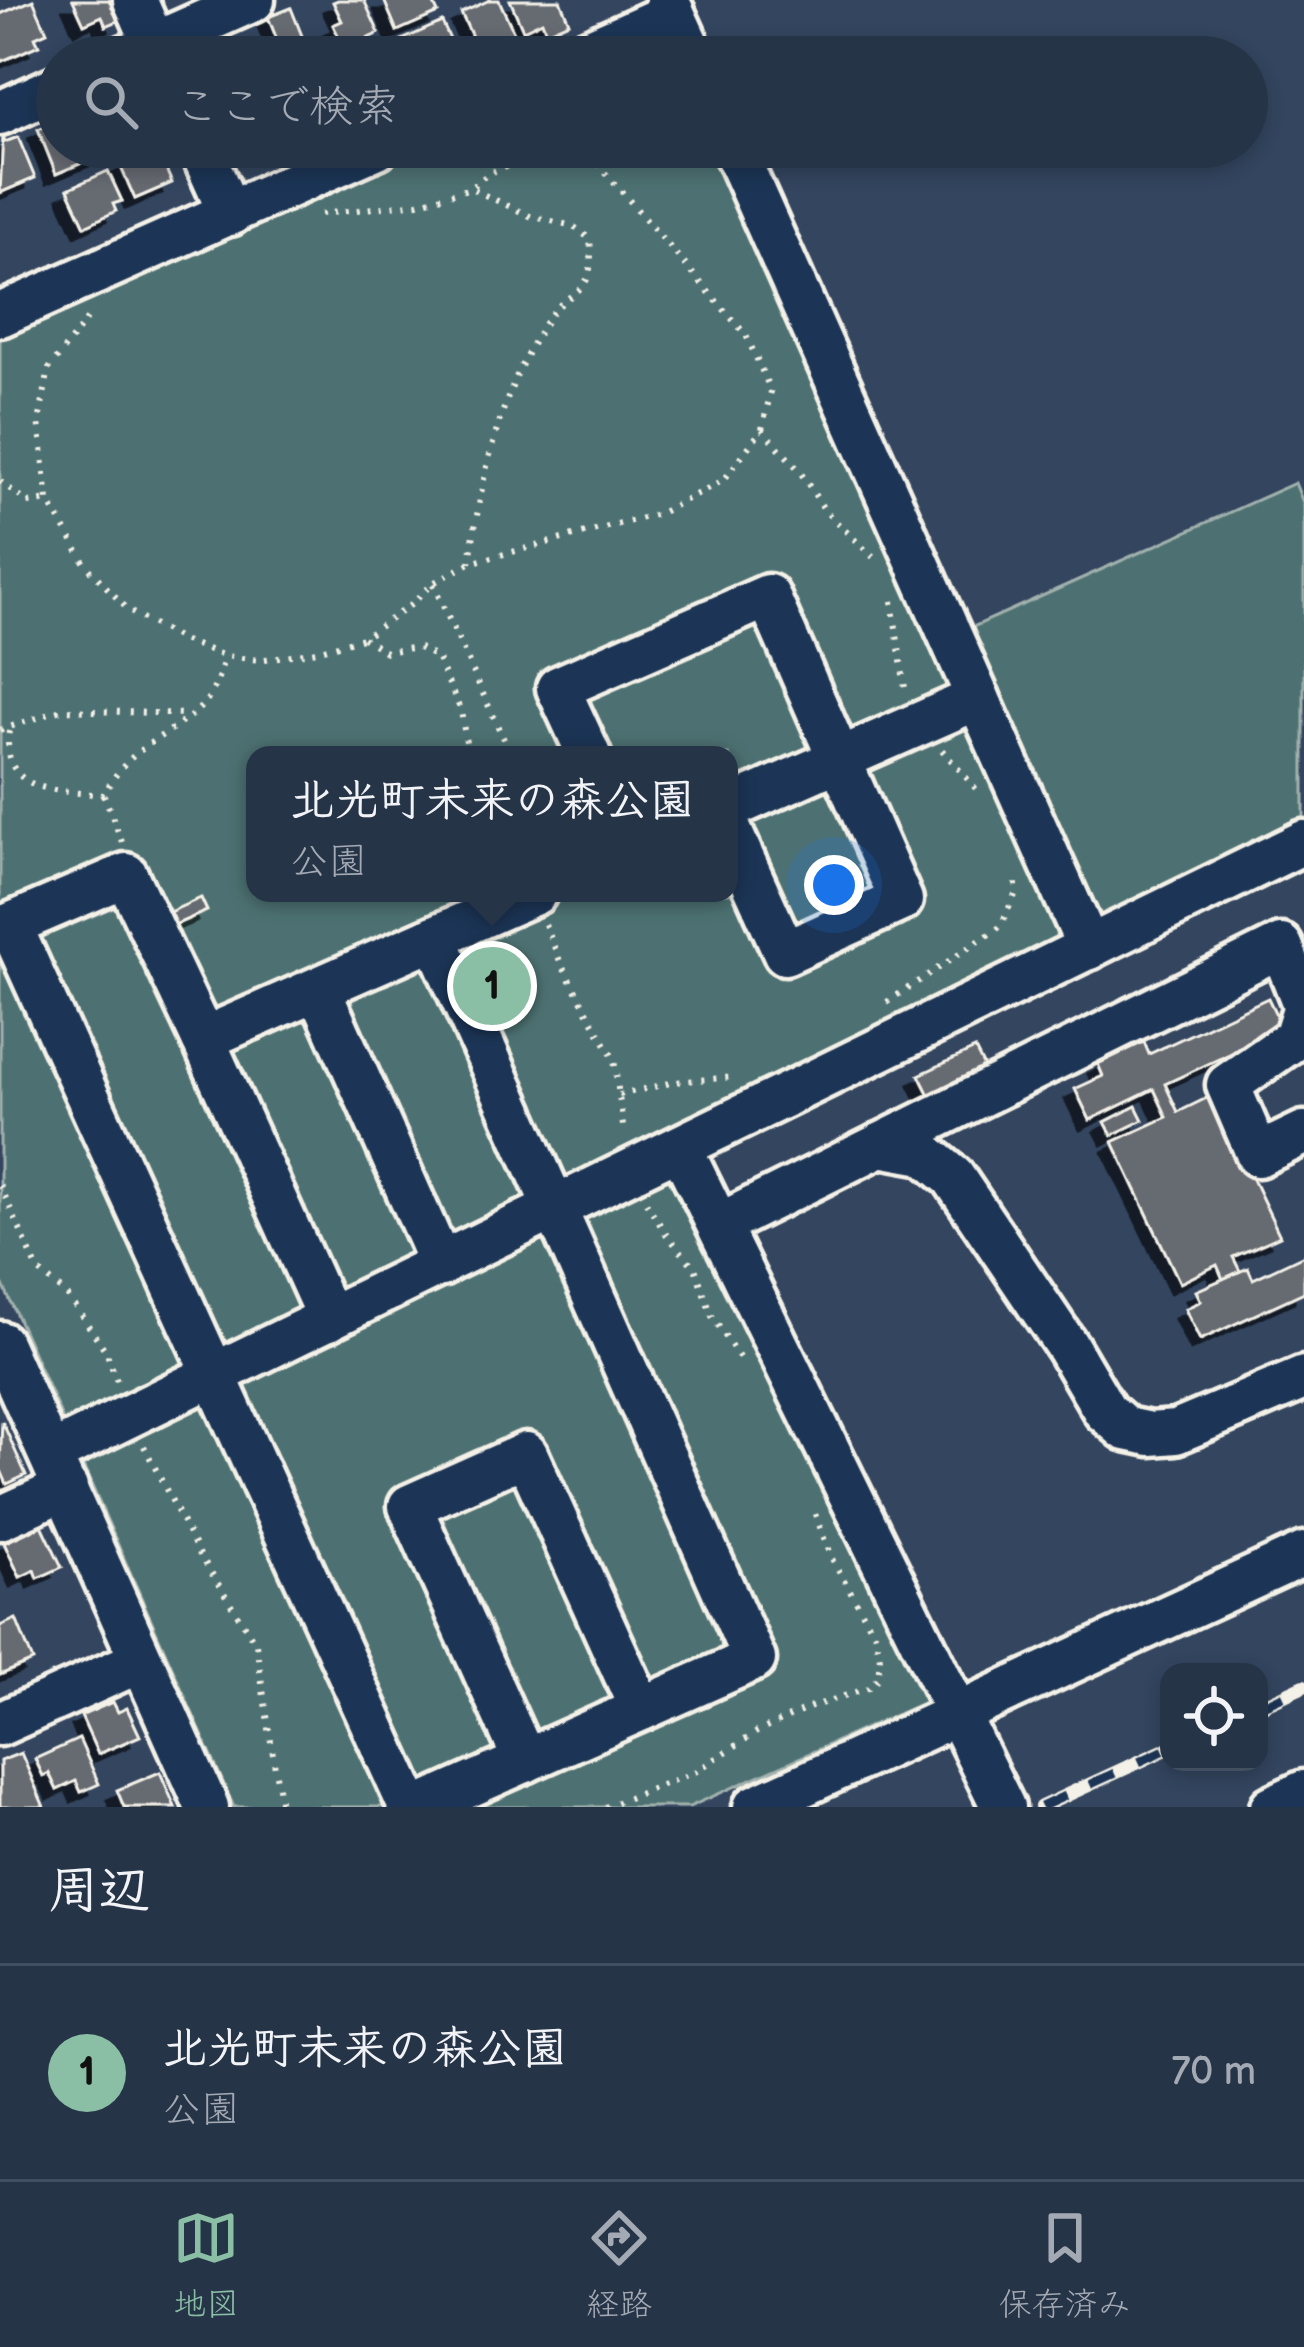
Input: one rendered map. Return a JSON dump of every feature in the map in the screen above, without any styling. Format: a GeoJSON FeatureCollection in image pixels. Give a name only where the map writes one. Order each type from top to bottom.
{"type":"FeatureCollection","features":[{"type":"Feature","properties":{"kind":"street"},"geometry":{"type":"LineString","coordinates":[[135,0],[142,36]]}},
{"type":"Feature","properties":{"kind":"street"},"geometry":{"type":"LineString","coordinates":[[180,36],[253,0]]}},
{"type":"Feature","properties":{"kind":"street"},"geometry":{"type":"LineString","coordinates":[[614,36],[670,6],[684,36]]}},
{"type":"Feature","properties":{"kind":"street"},"geometry":{"type":"LineString","coordinates":[[0,113],[36,97]]}},
{"type":"Feature","properties":{"kind":"street"},"geometry":{"type":"LineString","coordinates":[[209,168],[230,214]]}},
{"type":"Feature","properties":{"kind":"street"},"geometry":{"type":"LineString","coordinates":[[0,315],[331,168]]}},
{"type":"Feature","properties":{"kind":"street"},"geometry":{"type":"LineString","coordinates":[[742,168],[1089,948]]}},
{"type":"Feature","properties":{"kind":"street"},"geometry":{"type":"LineString","coordinates":[[585,746],[558,688],[768,596],[901,900],[785,952],[738,847]]}},
{"type":"Feature","properties":{"kind":"street"},"geometry":{"type":"LineString","coordinates":[[738,804],[978,698]]}},
{"type":"Feature","properties":{"kind":"street"},"geometry":{"type":"LineString","coordinates":[[0,1517],[130,1416],[1304,842]]}},
{"type":"Feature","properties":{"kind":"street"},"geometry":{"type":"LineString","coordinates":[[329,1319],[126,875],[5,927],[410,1807]]}},
{"type":"Feature","properties":{"kind":"street"},"geometry":{"type":"LineString","coordinates":[[203,1039],[516,902]]}},
{"type":"Feature","properties":{"kind":"street"},"geometry":{"type":"LineString","coordinates":[[422,1807],[754,1658],[435,937]]}},
{"type":"Feature","properties":{"kind":"street"},"geometry":{"type":"LineString","coordinates":[[718,1225],[1281,946],[1304,1007],[1295,1038],[1228,1085],[1258,1155],[1304,1133]]}},
{"type":"Feature","properties":{"kind":"street"},"geometry":{"type":"LineString","coordinates":[[320,988],[441,1265]]}},
{"type":"Feature","properties":{"kind":"street"},"geometry":{"type":"LineString","coordinates":[[880,1145],[924,1153],[953,1177],[1069,1348],[1105,1411],[1126,1429],[1176,1432],[1304,1378]]}},
{"type":"Feature","properties":{"kind":"street"},"geometry":{"type":"LineString","coordinates":[[681,1149],[1003,1807]]}},
{"type":"Feature","properties":{"kind":"street"},"geometry":{"type":"LineString","coordinates":[[0,1343],[207,1807]]}},
{"type":"Feature","properties":{"kind":"street"},"geometry":{"type":"LineString","coordinates":[[525,1761],[410,1506],[487,1471],[526,1454],[641,1709]]}},
{"type":"Feature","properties":{"kind":"street"},"geometry":{"type":"LineString","coordinates":[[755,1807],[1304,1554]]}},
{"type":"Feature","properties":{"kind":"street"},"geometry":{"type":"LineString","coordinates":[[0,1724],[140,1661]]}},
{"type":"Feature","properties":{"kind":"street"},"geometry":{"type":"LineString","coordinates":[[1272,1807],[1304,1792]]}},
{"type":"Feature","properties":{"kind":"path"},"geometry":{"type":"LineString","coordinates":[[318,214],[418,203],[471,188],[504,168]]}},
{"type":"Feature","properties":{"kind":"path"},"geometry":{"type":"LineString","coordinates":[[103,306],[86,319],[50,369],[39,422],[48,500],[86,565],[129,611],[182,640],[225,656],[259,660],[317,651],[363,638],[433,583],[470,563],[658,514],[724,480],[762,429],[771,392],[746,335],[601,168]]}},
{"type":"Feature","properties":{"kind":"path"},"geometry":{"type":"LineString","coordinates":[[470,563],[478,492],[525,354],[552,312],[586,285],[592,265],[590,239],[573,226],[530,216],[471,188]]}},
{"type":"Feature","properties":{"kind":"path"},"geometry":{"type":"LineString","coordinates":[[0,481],[28,503],[48,500]]}},
{"type":"Feature","properties":{"kind":"path"},"geometry":{"type":"LineString","coordinates":[[433,583],[507,746]]}},
{"type":"Feature","properties":{"kind":"path"},"geometry":{"type":"LineString","coordinates":[[363,638],[386,652],[417,647],[437,657],[461,711],[467,746]]}},
{"type":"Feature","properties":{"kind":"path"},"geometry":{"type":"LineString","coordinates":[[126,875],[124,849],[104,795],[116,771],[146,742],[211,695],[225,656]]}},
{"type":"Feature","properties":{"kind":"path"},"geometry":{"type":"LineString","coordinates":[[104,795],[21,782],[11,771],[4,730],[62,710],[189,715]]}},
{"type":"Feature","properties":{"kind":"path"},"geometry":{"type":"LineString","coordinates":[[537,902],[562,966],[614,1059],[630,1174],[666,1234],[695,1268],[712,1316],[740,1360]]}},
{"type":"Feature","properties":{"kind":"path"},"geometry":{"type":"LineString","coordinates":[[0,1185],[38,1270],[67,1295],[106,1351],[130,1416],[196,1550],[256,1644],[281,1807]]}},
{"type":"Feature","properties":{"kind":"path"},"geometry":{"type":"LineString","coordinates":[[605,1807],[695,1772],[757,1732],[868,1688],[878,1678],[880,1658],[874,1634],[831,1557],[811,1502]]}},
{"type":"Feature","properties":{"kind":"green space"},"geometry":{"type":"Polygon","coordinates":[[[371,168],[728,168],[937,643],[1295,483],[1304,505],[1304,837],[663,1136],[931,1699],[689,1807],[234,1807],[0,1278],[0,332],[371,168]]]}},
{"type":"Feature","properties":{"kind":"building"},"geometry":{"type":"Polygon","coordinates":[[[33,0],[47,32],[35,37],[36,46],[0,62],[0,14],[33,0]]]}},
{"type":"Feature","properties":{"kind":"building"},"geometry":{"type":"Polygon","coordinates":[[[73,0],[109,0],[118,21],[106,26],[102,16],[84,24],[73,0]]]}},
{"type":"Feature","properties":{"kind":"building"},"geometry":{"type":"Polygon","coordinates":[[[364,0],[379,33],[338,36],[333,25],[342,21],[333,2],[364,0]]]}},
{"type":"Feature","properties":{"kind":"building"},"geometry":{"type":"Polygon","coordinates":[[[384,0],[432,0],[438,13],[397,31],[384,0]]]}},
{"type":"Feature","properties":{"kind":"building"},"geometry":{"type":"Polygon","coordinates":[[[499,0],[516,36],[472,36],[461,13],[499,0]]]}},
{"type":"Feature","properties":{"kind":"building"},"geometry":{"type":"Polygon","coordinates":[[[510,0],[560,0],[569,22],[546,32],[542,21],[523,30],[510,0]]]}},
{"type":"Feature","properties":{"kind":"building"},"geometry":{"type":"Polygon","coordinates":[[[291,8],[302,36],[276,36],[268,17],[291,8]]]}},
{"type":"Feature","properties":{"kind":"building"},"geometry":{"type":"Polygon","coordinates":[[[442,22],[448,36],[411,36],[442,22]]]}},
{"type":"Feature","properties":{"kind":"building"},"geometry":{"type":"Polygon","coordinates":[[[3,136],[5,142],[18,137],[35,178],[0,193],[3,136]]]}},
{"type":"Feature","properties":{"kind":"building"},"geometry":{"type":"Polygon","coordinates":[[[121,168],[165,168],[172,183],[135,199],[121,168]]]}},
{"type":"Feature","properties":{"kind":"building"},"geometry":{"type":"Polygon","coordinates":[[[108,171],[122,201],[113,204],[116,211],[85,226],[68,189],[108,171]]]}},
{"type":"Feature","properties":{"kind":"building"},"geometry":{"type":"Polygon","coordinates":[[[201,898],[207,911],[170,927],[165,914],[201,898]]]}},
{"type":"Feature","properties":{"kind":"building"},"geometry":{"type":"Polygon","coordinates":[[[1268,998],[1283,1029],[1165,1084],[1178,1112],[1213,1095],[1280,1236],[1233,1257],[1240,1271],[1223,1279],[1217,1265],[1180,1283],[1113,1142],[1167,1117],[1154,1089],[1090,1120],[1075,1089],[1103,1076],[1098,1064],[1144,1042],[1149,1054],[1268,998]]]}},
{"type":"Feature","properties":{"kind":"building"},"geometry":{"type":"Polygon","coordinates":[[[975,1049],[986,1071],[930,1097],[919,1075],[975,1049]]]}},
{"type":"Feature","properties":{"kind":"building"},"geometry":{"type":"Polygon","coordinates":[[[1136,1106],[1143,1120],[1112,1135],[1105,1122],[1136,1106]]]}},
{"type":"Feature","properties":{"kind":"building"},"geometry":{"type":"Polygon","coordinates":[[[1304,1255],[1304,1292],[1200,1340],[1185,1309],[1201,1301],[1196,1291],[1248,1268],[1253,1279],[1304,1255]]]}},
{"type":"Feature","properties":{"kind":"building"},"geometry":{"type":"Polygon","coordinates":[[[2,1421],[26,1475],[7,1484],[0,1468],[2,1421]]]}},
{"type":"Feature","properties":{"kind":"building"},"geometry":{"type":"Polygon","coordinates":[[[42,1525],[62,1567],[38,1578],[35,1570],[20,1577],[4,1543],[42,1525]]]}},
{"type":"Feature","properties":{"kind":"building"},"geometry":{"type":"Polygon","coordinates":[[[16,1619],[33,1661],[0,1675],[0,1626],[16,1619]]]}},
{"type":"Feature","properties":{"kind":"building"},"geometry":{"type":"Polygon","coordinates":[[[113,1702],[118,1712],[127,1708],[140,1736],[98,1754],[81,1716],[113,1702]]]}},
{"type":"Feature","properties":{"kind":"building"},"geometry":{"type":"Polygon","coordinates":[[[79,1739],[99,1784],[81,1792],[76,1781],[57,1790],[35,1759],[79,1739]]]}},
{"type":"Feature","properties":{"kind":"building"},"geometry":{"type":"Polygon","coordinates":[[[21,1753],[44,1807],[0,1807],[0,1761],[21,1753]]]}},
{"type":"Feature","properties":{"kind":"building"},"geometry":{"type":"Polygon","coordinates":[[[160,1772],[175,1807],[124,1807],[117,1790],[160,1772]]]}},
{"type":"Feature","properties":{"kind":"railway"},"geometry":{"type":"LineString","coordinates":[[1268,1703],[1304,1686]]}},
{"type":"Feature","properties":{"kind":"railway"},"geometry":{"type":"LineString","coordinates":[[1041,1807],[1160,1752]]}},
{"type":"Feature","properties":{"kind":"place","name":"北光町未来の森公園"},"geometry":{"type":"Point","coordinates":[492,986]}}]}
